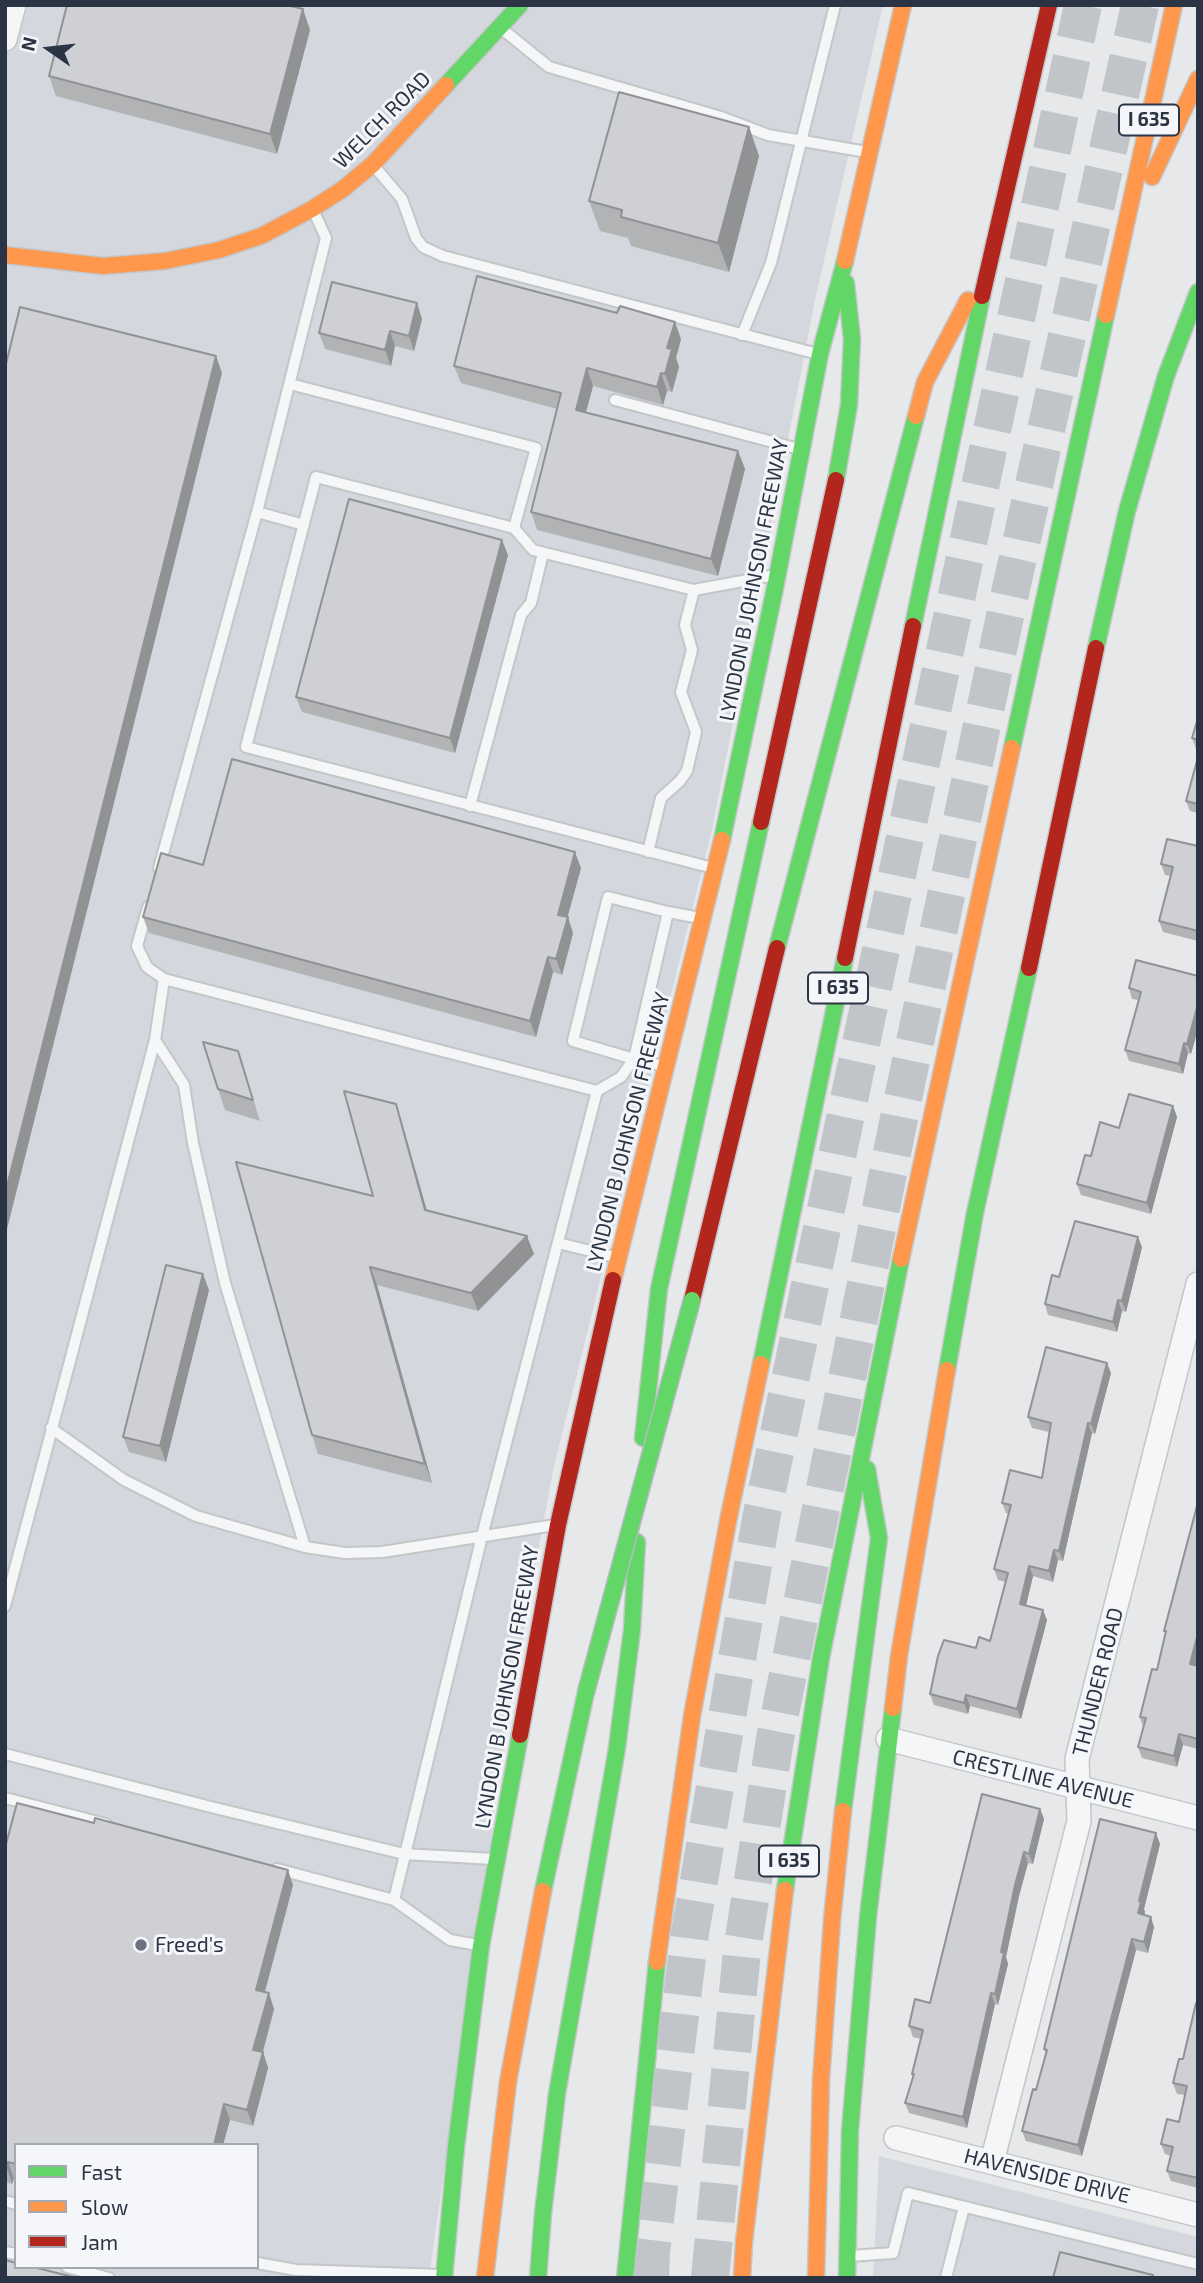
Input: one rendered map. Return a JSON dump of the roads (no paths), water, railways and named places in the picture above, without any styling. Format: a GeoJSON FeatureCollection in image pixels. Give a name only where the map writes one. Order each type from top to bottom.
{"type":"FeatureCollection","features":[{"type":"Feature","properties":{"kind":"main road","name":"WELCH ROAD"},"geometry":{"type":"LineString","coordinates":[[5,255],[103,266],[166,261],[219,250],[261,236],[312,209],[343,189],[373,164],[520,5]]}},
{"type":"Feature","properties":{"kind":"main road","name":"LYNDON B JOHNSON FREEWAY"},"geometry":{"type":"LineString","coordinates":[[444,2276],[456,2147],[481,1946],[558,1525],[618,1257],[716,869],[778,574],[820,354],[844,264],[903,5]]}},
{"type":"Feature","properties":{"kind":"main road","name":"I 635"},"geometry":{"type":"LineString","coordinates":[[625,2278],[661,1927],[692,1716],[729,1516],[989,261],[1049,5]]}},
{"type":"Feature","properties":{"kind":"main road","name":"I 635"},"geometry":{"type":"LineString","coordinates":[[742,2278],[775,1964],[821,1658],[896,1282],[1174,5]]}},
{"type":"Feature","properties":{"kind":"main road"},"geometry":{"type":"LineString","coordinates":[[1124,236],[1198,79]]}},
{"type":"Feature","properties":{"kind":"main road"},"geometry":{"type":"LineString","coordinates":[[485,2278],[508,2082],[546,1876],[586,1692],[692,1300],[769,978],[925,383],[989,261]]}},
{"type":"Feature","properties":{"kind":"main road"},"geometry":{"type":"LineString","coordinates":[[538,2278],[558,2094],[617,1748],[632,1630],[646,1396],[659,1290],[834,488],[849,405],[852,339],[844,264]]}},
{"type":"Feature","properties":{"kind":"main road"},"geometry":{"type":"LineString","coordinates":[[847,2278],[850,2131],[868,1917],[899,1656],[937,1426],[975,1213],[1127,511],[1166,376],[1198,292]]}},
{"type":"Feature","properties":{"kind":"main road"},"geometry":{"type":"LineString","coordinates":[[816,2278],[821,2080],[832,1920],[846,1776],[879,1538],[864,1448]]}},
{"type":"Feature","properties":{"kind":"street"},"geometry":{"type":"LineString","coordinates":[[5,39],[14,5]]}},
{"type":"Feature","properties":{"kind":"street","name":"THUNDER ROAD"},"geometry":{"type":"LineString","coordinates":[[992,2162],[1079,1821],[1077,1759],[1198,1284]]}},
{"type":"Feature","properties":{"kind":"street","name":"CRESTLINE AVENUE"},"geometry":{"type":"LineString","coordinates":[[888,1739],[1198,1818]]}},
{"type":"Feature","properties":{"kind":"street","name":"HAVENSIDE DRIVE"},"geometry":{"type":"LineString","coordinates":[[896,2138],[1198,2215]]}},
{"type":"Feature","properties":{"kind":"lane"},"geometry":{"type":"LineString","coordinates":[[742,335],[771,263],[835,5]]}},
{"type":"Feature","properties":{"kind":"lane"},"geometry":{"type":"LineString","coordinates":[[500,27],[549,67],[721,117],[768,135],[868,152]]}},
{"type":"Feature","properties":{"kind":"lane"},"geometry":{"type":"LineString","coordinates":[[373,164],[402,199],[416,238],[424,247],[443,256],[820,354]]}},
{"type":"Feature","properties":{"kind":"lane"},"geometry":{"type":"LineString","coordinates":[[155,881],[257,512],[327,238],[312,209]]}},
{"type":"Feature","properties":{"kind":"lane"},"geometry":{"type":"LineString","coordinates":[[290,384],[536,448],[514,528]]}},
{"type":"Feature","properties":{"kind":"lane"},"geometry":{"type":"LineString","coordinates":[[615,400],[802,450]]}},
{"type":"Feature","properties":{"kind":"lane"},"geometry":{"type":"LineString","coordinates":[[716,869],[246,747],[316,477],[514,528],[533,550],[694,590],[778,574]]}},
{"type":"Feature","properties":{"kind":"lane"},"geometry":{"type":"LineString","coordinates":[[257,512],[304,525]]}},
{"type":"Feature","properties":{"kind":"lane"},"geometry":{"type":"LineString","coordinates":[[470,806],[521,615],[531,603],[543,552]]}},
{"type":"Feature","properties":{"kind":"lane"},"geometry":{"type":"LineString","coordinates":[[648,852],[661,798],[687,771],[696,732],[681,692],[692,650],[685,625],[694,590]]}},
{"type":"Feature","properties":{"kind":"lane"},"geometry":{"type":"LineString","coordinates":[[152,894],[137,946],[148,967],[164,979],[597,1091],[621,1077],[634,1059],[668,912]]}},
{"type":"Feature","properties":{"kind":"lane"},"geometry":{"type":"LineString","coordinates":[[666,1067],[573,1041],[608,897],[703,919]]}},
{"type":"Feature","properties":{"kind":"lane"},"geometry":{"type":"LineString","coordinates":[[5,1606],[155,1040],[164,979]]}},
{"type":"Feature","properties":{"kind":"lane"},"geometry":{"type":"LineString","coordinates":[[155,1040],[184,1085],[193,1143],[225,1283],[305,1546]]}},
{"type":"Feature","properties":{"kind":"lane"},"geometry":{"type":"LineString","coordinates":[[394,1900],[482,1536],[597,1091]]}},
{"type":"Feature","properties":{"kind":"lane"},"geometry":{"type":"LineString","coordinates":[[558,1243],[618,1257]]}},
{"type":"Feature","properties":{"kind":"lane"},"geometry":{"type":"LineString","coordinates":[[51,1428],[124,1480],[196,1516],[305,1546],[345,1553],[382,1552],[558,1525]]}},
{"type":"Feature","properties":{"kind":"lane"},"geometry":{"type":"LineString","coordinates":[[5,1754],[404,1854],[497,1859]]}},
{"type":"Feature","properties":{"kind":"lane"},"geometry":{"type":"LineString","coordinates":[[5,1798],[112,1825]]}},
{"type":"Feature","properties":{"kind":"lane"},"geometry":{"type":"LineString","coordinates":[[272,1867],[394,1900],[450,1940],[481,1946]]}},
{"type":"Feature","properties":{"kind":"lane"},"geometry":{"type":"LineString","coordinates":[[847,2256],[893,2253],[908,2193],[1198,2264]]}},
{"type":"Feature","properties":{"kind":"lane"},"geometry":{"type":"LineString","coordinates":[[946,2278],[964,2207]]}},
{"type":"Feature","properties":{"kind":"lane"},"geometry":{"type":"LineString","coordinates":[[259,2263],[296,2270],[387,2276],[444,2276]]}},
{"type":"Feature","properties":{"kind":"lane"},"geometry":{"type":"LineString","coordinates":[[74,2269],[108,2278]]}},
{"type":"Feature","properties":{"kind":"tunnel"},"geometry":{"type":"LineString","coordinates":[[650,2278],[690,1933],[761,1519],[1083,5]]}},
{"type":"Feature","properties":{"kind":"tunnel"},"geometry":{"type":"LineString","coordinates":[[710,2278],[742,1951],[775,1739],[901,1108],[1007,607],[1140,5]]}},
{"type":"Feature","properties":{"kind":"place","name":"Freed's"},"geometry":{"type":"Point","coordinates":[141,1945]}}]}
